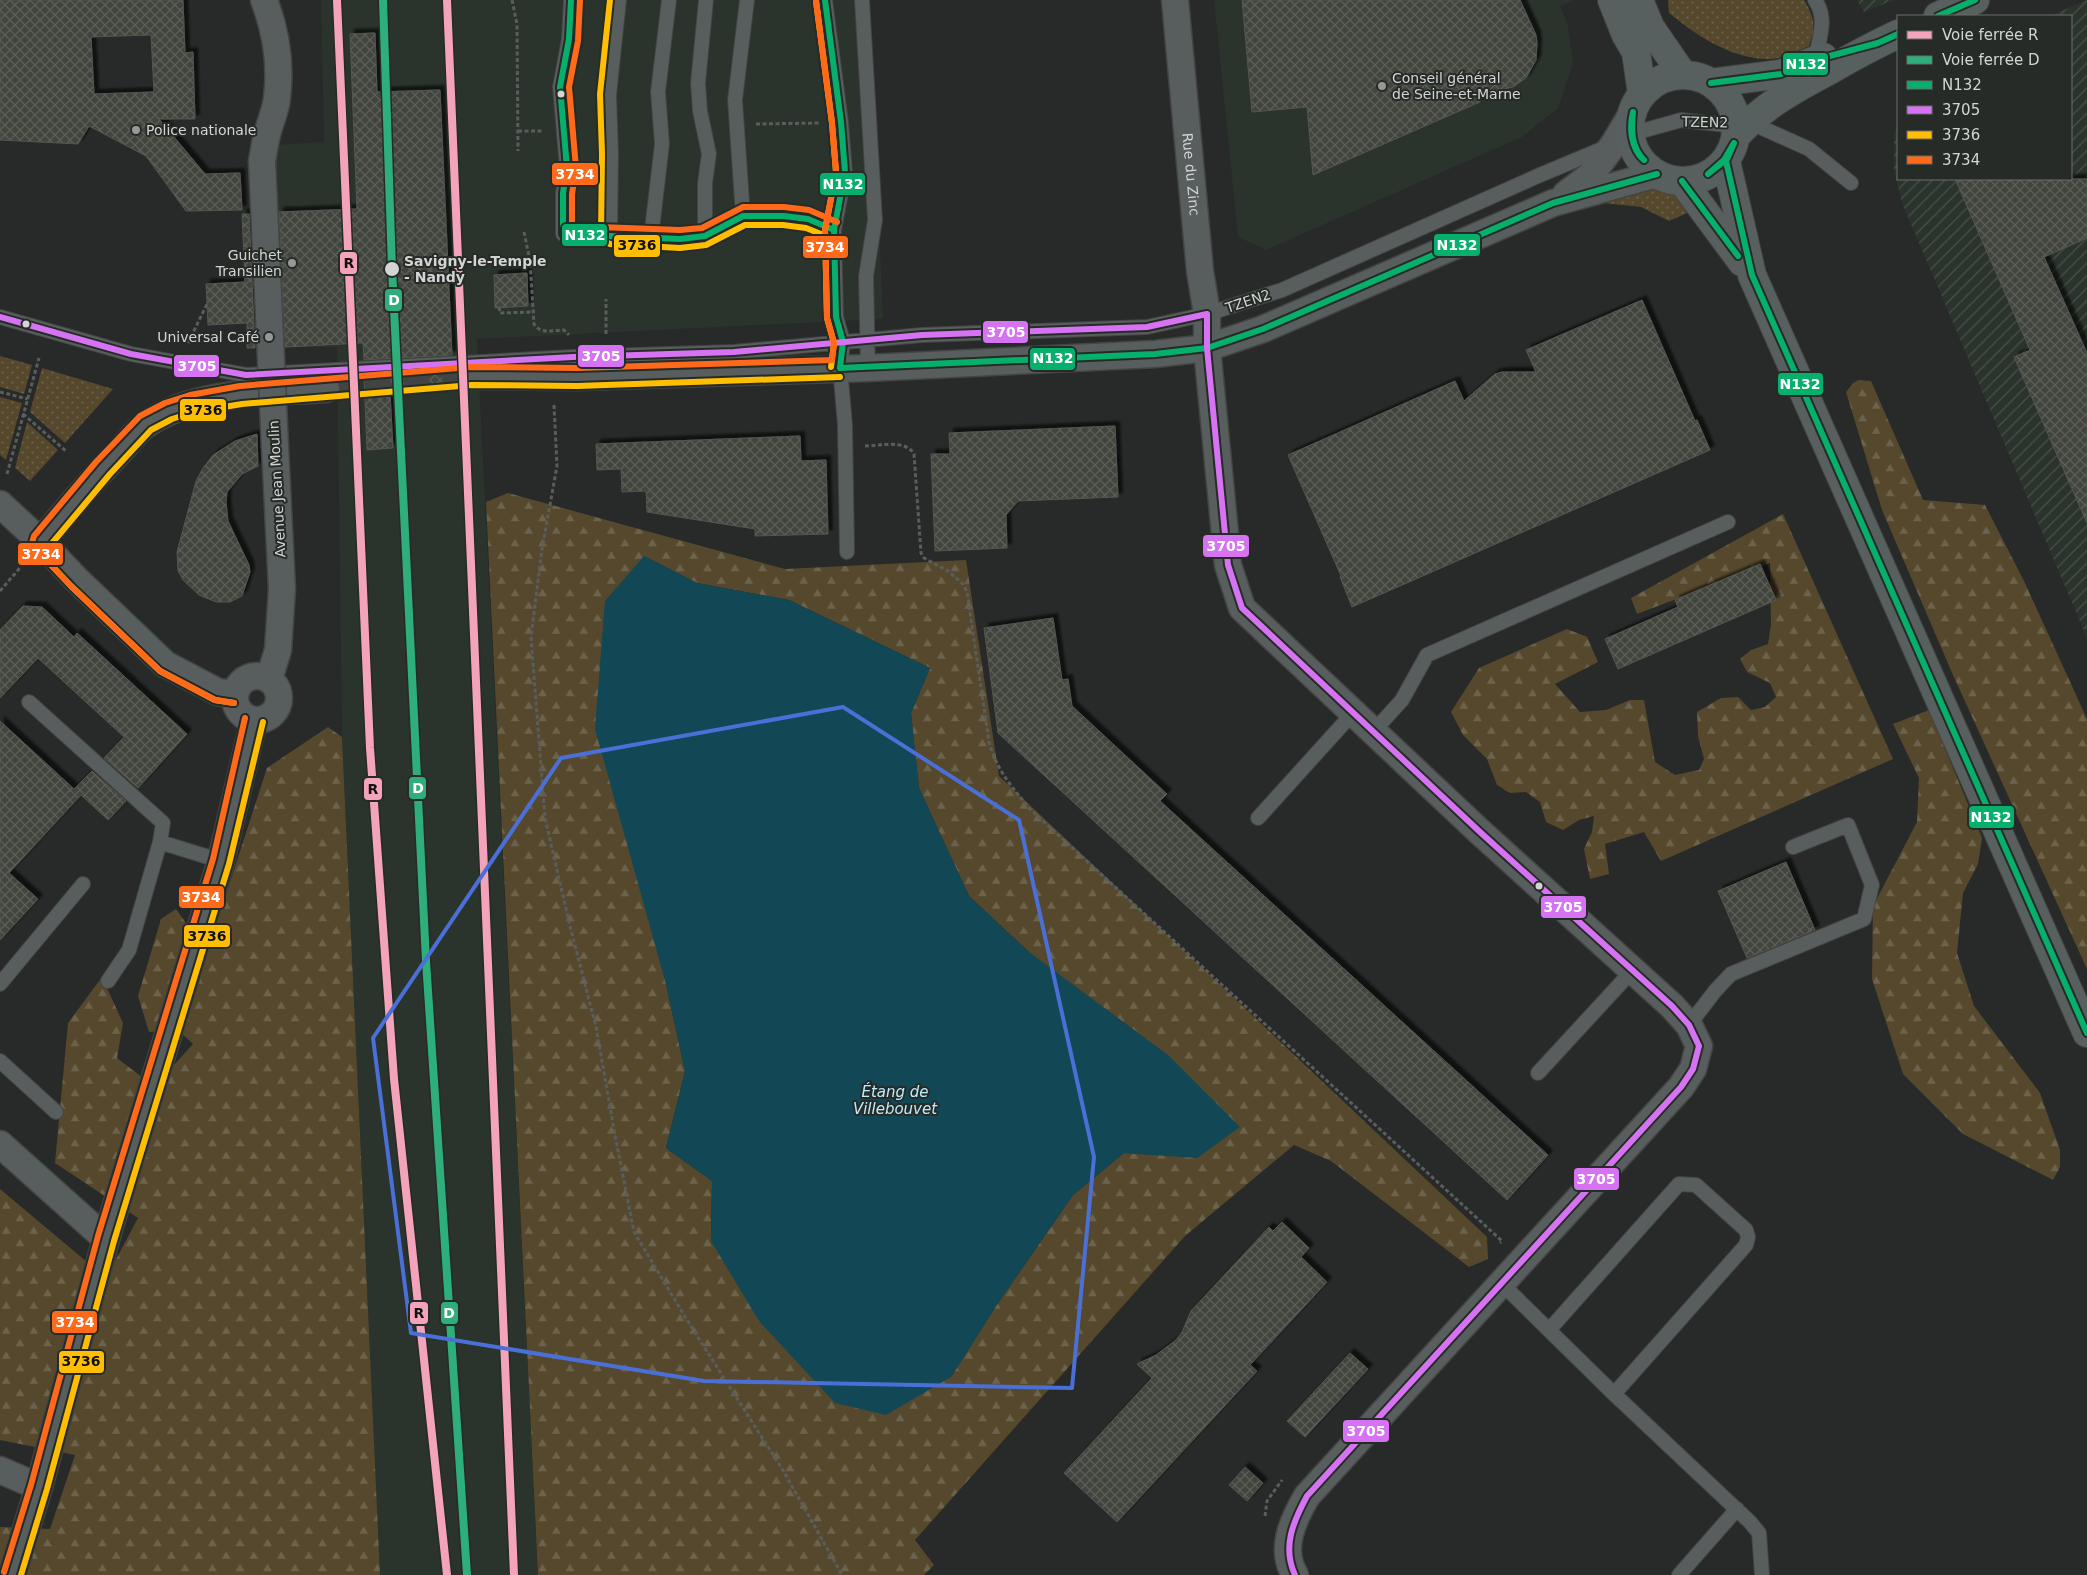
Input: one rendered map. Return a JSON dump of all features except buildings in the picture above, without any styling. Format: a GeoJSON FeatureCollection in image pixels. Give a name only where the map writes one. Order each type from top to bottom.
{"type":"FeatureCollection","features":[{"type":"Feature","properties":{"kind":"street","name":"Avenue Jean Moulin"},"geometry":{"type":"LineString","coordinates":[[264,0],[272,20],[276,41],[278,81],[277,99],[262,161],[282,589],[278,650],[269,679]]}},
{"type":"Feature","properties":{"kind":"street","name":"Rue du Zinc"},"geometry":{"type":"LineString","coordinates":[[1175,0],[1200,271],[1207,314],[1207,348],[1228,564],[1242,608],[1373,732],[1672,1006],[1694,1036]]}},
{"type":"Feature","properties":{"kind":"street"},"geometry":{"type":"LineString","coordinates":[[1612,0],[1626,35],[1636,52],[1630,121],[1635,150],[1649,168],[1657,174],[1669,179],[1682,181],[1698,179],[1715,171],[1736,135],[1777,99],[1888,39]]}},
{"type":"Feature","properties":{"kind":"street"},"geometry":{"type":"LineString","coordinates":[[1639,0],[1650,27],[1683,75]]}},
{"type":"Feature","properties":{"kind":"street"},"geometry":{"type":"LineString","coordinates":[[1940,15],[1975,0]]}},
{"type":"Feature","properties":{"kind":"street"},"geometry":{"type":"LineString","coordinates":[[1711,83],[1781,74],[1815,60],[1888,39]]}},
{"type":"Feature","properties":{"kind":"street"},"geometry":{"type":"LineString","coordinates":[[1553,203],[1591,175],[1630,121],[1651,86],[1668,78],[1683,75],[1698,77],[1711,83],[1725,96],[1732,106],[1752,275]]}},
{"type":"Feature","properties":{"kind":"street"},"geometry":{"type":"LineString","coordinates":[[472,376],[555,376],[868,368],[1155,354],[1207,348],[1263,329],[1553,203],[1657,174]]}},
{"type":"Feature","properties":{"kind":"street"},"geometry":{"type":"LineString","coordinates":[[1682,181],[1752,275],[2087,1033]]}},
{"type":"Feature","properties":{"kind":"street"},"geometry":{"type":"LineString","coordinates":[[41,542],[103,468],[146,424],[192,403],[241,395],[326,389]]}},
{"type":"Feature","properties":{"kind":"street"},"geometry":{"type":"LineString","coordinates":[[0,504],[165,664],[218,692],[235,694]]}},
{"type":"Feature","properties":{"kind":"street"},"geometry":{"type":"LineString","coordinates":[[254,676],[269,679],[278,691],[279,699],[276,708],[265,718],[254,720],[240,712],[235,702],[235,694],[238,687],[254,676]]}},
{"type":"Feature","properties":{"kind":"street"},"geometry":{"type":"LineString","coordinates":[[12,1575],[39,1487],[106,1239],[221,861],[254,720]]}},
{"type":"Feature","properties":{"kind":"street"},"geometry":{"type":"LineString","coordinates":[[1295,1575],[1288,1563],[1288,1543],[1295,1517],[1307,1496],[1681,1087],[1693,1069],[1694,1036]]}},
{"type":"Feature","properties":{"kind":"street"},"geometry":{"type":"LineString","coordinates":[[0,1144],[106,1239]]}},
{"type":"Feature","properties":{"kind":"street"},"geometry":{"type":"LineString","coordinates":[[0,1470],[39,1487]]}},
{"type":"Feature","properties":{"kind":"lane"},"geometry":{"type":"LineString","coordinates":[[571,0],[568,39],[560,87],[567,168],[563,193],[563,234],[651,238],[705,236],[743,216],[784,216],[808,219],[834,230]]}},
{"type":"Feature","properties":{"kind":"lane"},"geometry":{"type":"LineString","coordinates":[[610,235],[611,154],[609,96],[619,0]]}},
{"type":"Feature","properties":{"kind":"lane"},"geometry":{"type":"LineString","coordinates":[[651,238],[662,144],[658,92],[669,0]]}},
{"type":"Feature","properties":{"kind":"lane"},"geometry":{"type":"LineString","coordinates":[[705,236],[705,182],[709,154],[701,119],[698,83],[706,0]]}},
{"type":"Feature","properties":{"kind":"lane"},"geometry":{"type":"LineString","coordinates":[[743,216],[736,100],[747,0]]}},
{"type":"Feature","properties":{"kind":"lane"},"geometry":{"type":"LineString","coordinates":[[825,0],[841,122],[845,172],[834,230],[836,316],[844,342],[840,368],[845,425],[847,552]]}},
{"type":"Feature","properties":{"kind":"lane"},"geometry":{"type":"LineString","coordinates":[[862,0],[874,220],[866,276],[868,368]]}},
{"type":"Feature","properties":{"kind":"lane"},"geometry":{"type":"LineString","coordinates":[[1815,0],[1823,24],[1815,60]]}},
{"type":"Feature","properties":{"kind":"lane","name":"TZEN2"},"geometry":{"type":"LineString","coordinates":[[0,317],[131,354],[246,375],[573,357],[734,352],[922,335],[1147,327],[1207,314],[1282,290],[1540,175],[1630,121],[1681,120],[1727,125],[1736,135],[1809,149],[1851,184]]}},
{"type":"Feature","properties":{"kind":"lane"},"geometry":{"type":"LineString","coordinates":[[1373,732],[1402,700],[1427,655],[1728,522]]}},
{"type":"Feature","properties":{"kind":"lane"},"geometry":{"type":"LineString","coordinates":[[29,702],[163,823],[160,842],[128,950],[108,981]]}},
{"type":"Feature","properties":{"kind":"lane"},"geometry":{"type":"LineString","coordinates":[[1258,818],[1353,713]]}},
{"type":"Feature","properties":{"kind":"lane"},"geometry":{"type":"LineString","coordinates":[[1694,1036],[1714,991],[1731,974],[1864,919],[1872,886],[1848,825],[1793,847]]}},
{"type":"Feature","properties":{"kind":"lane"},"geometry":{"type":"LineString","coordinates":[[160,842],[221,861]]}},
{"type":"Feature","properties":{"kind":"lane"},"geometry":{"type":"LineString","coordinates":[[0,984],[83,884]]}},
{"type":"Feature","properties":{"kind":"lane"},"geometry":{"type":"LineString","coordinates":[[1538,1073],[1632,971]]}},
{"type":"Feature","properties":{"kind":"lane"},"geometry":{"type":"LineString","coordinates":[[0,1060],[56,1112]]}},
{"type":"Feature","properties":{"kind":"lane"},"geometry":{"type":"LineString","coordinates":[[1550,1330],[1679,1184],[1696,1184],[1746,1230],[1748,1237],[1746,1245],[1614,1394]]}},
{"type":"Feature","properties":{"kind":"lane"},"geometry":{"type":"LineString","coordinates":[[1501,1283],[1614,1394],[1737,1509],[1759,1533],[1762,1575]]}},
{"type":"Feature","properties":{"kind":"lane"},"geometry":{"type":"LineString","coordinates":[[1679,1575],[1737,1509]]}},
{"type":"Feature","properties":{"kind":"path"},"geometry":{"type":"LineString","coordinates":[[512,0],[517,24],[518,151]]}},
{"type":"Feature","properties":{"kind":"path"},"geometry":{"type":"LineString","coordinates":[[753,124],[830,123]]}},
{"type":"Feature","properties":{"kind":"path"},"geometry":{"type":"LineString","coordinates":[[518,131],[544,131]]}},
{"type":"Feature","properties":{"kind":"path"},"geometry":{"type":"LineString","coordinates":[[524,232],[530,261],[532,312],[537,329],[543,331],[564,330],[569,336]]}},
{"type":"Feature","properties":{"kind":"path"},"geometry":{"type":"LineString","coordinates":[[606,300],[606,334]]}},
{"type":"Feature","properties":{"kind":"path"},"geometry":{"type":"LineString","coordinates":[[187,347],[207,304]]}},
{"type":"Feature","properties":{"kind":"path"},"geometry":{"type":"LineString","coordinates":[[499,307],[500,313],[532,312]]}},
{"type":"Feature","properties":{"kind":"path"},"geometry":{"type":"LineString","coordinates":[[7,474],[39,358]]}},
{"type":"Feature","properties":{"kind":"path"},"geometry":{"type":"LineString","coordinates":[[555,376],[553,393],[557,466],[542,550],[531,636],[545,818],[596,1027],[614,1135],[634,1232],[687,1320],[784,1472],[842,1575]]}},
{"type":"Feature","properties":{"kind":"path"},"geometry":{"type":"LineString","coordinates":[[0,392],[28,399]]}},
{"type":"Feature","properties":{"kind":"path"},"geometry":{"type":"LineString","coordinates":[[23,414],[67,452]]}},
{"type":"Feature","properties":{"kind":"path"},"geometry":{"type":"LineString","coordinates":[[845,447],[897,445],[912,450],[915,460],[921,553],[924,558],[956,578],[967,592],[992,755],[1017,794],[1053,830],[1502,1241]]}},
{"type":"Feature","properties":{"kind":"path"},"geometry":{"type":"LineString","coordinates":[[0,591],[41,542]]}},
{"type":"Feature","properties":{"kind":"path"},"geometry":{"type":"LineString","coordinates":[[1496,1248],[1508,1234]]}},
{"type":"Feature","properties":{"kind":"highlighted area"},"geometry":{"type":"Polygon","coordinates":[[[843,707],[1019,820],[1094,1157],[1072,1388],[704,1381],[411,1333],[373,1038],[561,758],[843,707]]]}},
{"type":"Feature","properties":{"kind":"shaded area"},"geometry":{"type":"Polygon","coordinates":[[[321,0],[870,0],[883,319],[477,339],[538,1575],[380,1575],[342,737],[337,347],[247,348],[247,323],[208,325],[206,284],[245,282],[242,210],[252,210],[252,146],[324,142],[321,0]]]}},
{"type":"Feature","properties":{"kind":"shaded area"},"geometry":{"type":"Polygon","coordinates":[[[1214,0],[1573,0],[1560,7],[1567,21],[1573,63],[1558,108],[1522,137],[1266,250],[1238,237],[1214,0]]]}},
{"type":"Feature","properties":{"kind":"shaded area"},"geometry":{"type":"Polygon","coordinates":[[[1857,0],[1894,0],[1864,12],[1857,0]]]}},
{"type":"Feature","properties":{"kind":"shaded area"},"geometry":{"type":"Polygon","coordinates":[[[2087,0],[2087,638],[1902,203],[1894,170],[1894,135],[1897,127],[1897,180],[2072,180],[2072,15],[2051,15],[2087,0]]]}},
{"type":"Feature","properties":{"kind":"green space"},"geometry":{"type":"Polygon","coordinates":[[[1668,0],[1804,0],[1813,23],[1809,46],[1776,58],[1765,59],[1738,54],[1713,44],[1679,21],[1669,13],[1668,0]]]}},
{"type":"Feature","properties":{"kind":"green space"},"geometry":{"type":"Polygon","coordinates":[[[1649,187],[1663,189],[1680,195],[1694,210],[1669,221],[1641,207],[1603,203],[1649,187]]]}},
{"type":"Feature","properties":{"kind":"green space"},"geometry":{"type":"Polygon","coordinates":[[[0,356],[32,365],[24,394],[0,387],[0,356]]]}},
{"type":"Feature","properties":{"kind":"green space"},"geometry":{"type":"Polygon","coordinates":[[[42,368],[113,389],[65,443],[30,412],[42,368]]]}},
{"type":"Feature","properties":{"kind":"green space"},"geometry":{"type":"Polygon","coordinates":[[[1859,380],[1871,381],[1923,500],[1985,505],[2024,581],[2087,719],[2087,969],[1953,675],[1882,510],[1846,392],[1853,383],[1859,380]]]}},
{"type":"Feature","properties":{"kind":"green space"},"geometry":{"type":"Polygon","coordinates":[[[0,397],[22,403],[6,460],[0,455],[0,397]]]}},
{"type":"Feature","properties":{"kind":"green space"},"geometry":{"type":"Polygon","coordinates":[[[27,422],[58,450],[30,481],[15,468],[27,422]]]}},
{"type":"Feature","properties":{"kind":"green space"},"geometry":{"type":"Polygon","coordinates":[[[508,493],[785,569],[966,560],[999,776],[1487,1237],[1488,1259],[1469,1267],[1331,1161],[1294,1145],[1185,1236],[915,1540],[934,1565],[924,1575],[538,1575],[486,502],[508,493]],[[644,556],[666,984],[685,1071],[666,1148],[712,1181],[711,1241],[951,1377],[996,1306],[1073,1195],[1124,1153],[1197,1157],[1029,952],[969,896],[919,788],[911,713],[930,668],[789,600],[697,583],[644,556]]]}},
{"type":"Feature","properties":{"kind":"green space"},"geometry":{"type":"Polygon","coordinates":[[[1783,514],[1893,759],[1661,861],[1644,832],[1605,844],[1609,874],[1590,879],[1584,849],[1592,832],[1594,816],[1579,820],[1563,830],[1546,822],[1540,802],[1526,792],[1510,793],[1497,785],[1487,759],[1463,735],[1451,712],[1479,668],[1567,629],[1587,637],[1598,662],[1555,684],[1580,712],[1606,710],[1630,700],[1644,700],[1655,762],[1675,775],[1699,770],[1704,759],[1698,736],[1697,712],[1721,698],[1738,697],[1751,710],[1765,707],[1776,697],[1770,683],[1747,672],[1740,659],[1751,650],[1768,644],[1771,625],[1770,563],[1637,614],[1631,598],[1783,514]]]}},
{"type":"Feature","properties":{"kind":"green space"},"geometry":{"type":"Polygon","coordinates":[[[1929,710],[1982,838],[1978,864],[1963,893],[1957,953],[1974,1006],[2040,1093],[2060,1150],[2060,1167],[2053,1180],[1963,1134],[1903,1074],[1872,979],[1873,906],[1917,822],[1919,778],[1893,724],[1929,710]]]}},
{"type":"Feature","properties":{"kind":"green space"},"geometry":{"type":"Polygon","coordinates":[[[328,727],[342,737],[380,1575],[0,1575],[0,1527],[50,1529],[75,1455],[0,1440],[0,1189],[106,1278],[138,1218],[55,1163],[68,1023],[102,977],[123,1023],[117,1058],[160,1091],[173,1066],[193,1044],[178,1030],[149,1032],[138,996],[161,919],[176,909],[207,953],[267,768],[328,727]]]}},
{"type":"Feature","properties":{"kind":"water","name":"Étang de Villebouvet"},"geometry":{"type":"Polygon","coordinates":[[[644,556],[697,583],[789,600],[930,668],[911,713],[919,788],[969,896],[1029,952],[1168,1055],[1240,1127],[1197,1158],[1124,1153],[1073,1195],[996,1306],[951,1377],[886,1415],[835,1403],[759,1321],[711,1241],[712,1181],[666,1148],[685,1071],[666,984],[595,729],[605,601],[644,556]]]}},
{"type":"Feature","properties":{"kind":"tunnel"},"geometry":{"type":"LineString","coordinates":[[326,389],[472,376]]}},
{"type":"Feature","properties":{"kind":"rail line","name":"R"},"geometry":{"type":"LineString","coordinates":[[337,0],[370,748],[394,1079],[447,1575]]}},
{"type":"Feature","properties":{"kind":"rail line","name":"D"},"geometry":{"type":"LineString","coordinates":[[383,0],[392,268],[426,961],[467,1575]]}},
{"type":"Feature","properties":{"kind":"rail line","name":"R"},"geometry":{"type":"LineString","coordinates":[[447,0],[514,1575]]}},
{"type":"Feature","properties":{"kind":"transit line","name":"N132"},"geometry":{"type":"LineString","coordinates":[[571,0],[569,39],[560,87],[567,168],[563,193],[563,234],[680,239],[705,236],[743,216],[784,216],[808,219],[834,230]]}},
{"type":"Feature","properties":{"kind":"transit line","name":"3734"},"geometry":{"type":"LineString","coordinates":[[580,0],[578,41],[569,87],[576,168],[572,194],[572,226],[680,230],[702,228],[743,207],[784,207],[809,210],[837,222]]}},
{"type":"Feature","properties":{"kind":"transit line","name":"3736"},"geometry":{"type":"LineString","coordinates":[[610,0],[600,94],[602,154],[601,235],[604,241],[610,244],[680,248],[706,245],[745,225],[783,225],[806,228],[831,238]]}},
{"type":"Feature","properties":{"kind":"transit line","name":"N132"},"geometry":{"type":"LineString","coordinates":[[825,0],[841,122],[845,172],[834,230],[836,317],[843,342],[840,368]]}},
{"type":"Feature","properties":{"kind":"transit line","name":"N132"},"geometry":{"type":"LineString","coordinates":[[1940,15],[1975,0]]}},
{"type":"Feature","properties":{"kind":"transit line","name":"3736"},"geometry":{"type":"LineString","coordinates":[[816,1],[832,123],[836,172],[825,230],[827,318],[834,343],[831,367]]}},
{"type":"Feature","properties":{"kind":"transit line","name":"3734"},"geometry":{"type":"LineString","coordinates":[[234,703],[215,700],[160,671],[71,586],[35,548],[32,543],[34,536],[96,462],[140,416],[165,403],[190,395],[240,386],[471,367],[577,368],[832,360],[834,343],[827,318],[825,230],[836,172],[832,123],[816,1]]}},
{"type":"Feature","properties":{"kind":"transit line","name":"N132"},"geometry":{"type":"LineString","coordinates":[[1711,83],[1781,74],[1815,60],[1878,43],[1897,34]]}},
{"type":"Feature","properties":{"kind":"transit line","name":"N132"},"geometry":{"type":"LineString","coordinates":[[1633,112],[1634,144],[1644,160]]}},
{"type":"Feature","properties":{"kind":"transit line","name":"N132"},"geometry":{"type":"LineString","coordinates":[[1633,112],[1632,138],[1636,150],[1644,160]]}},
{"type":"Feature","properties":{"kind":"transit line","name":"N132"},"geometry":{"type":"LineString","coordinates":[[1708,174],[1724,160],[1734,143]]}},
{"type":"Feature","properties":{"kind":"transit line","name":"N132"},"geometry":{"type":"LineString","coordinates":[[1708,174],[1727,159],[1734,143]]}},
{"type":"Feature","properties":{"kind":"transit line","name":"N132"},"geometry":{"type":"LineString","coordinates":[[1726,161],[1752,275],[2087,1033]]}},
{"type":"Feature","properties":{"kind":"transit line","name":"N132"},"geometry":{"type":"LineString","coordinates":[[840,368],[1155,354],[1207,348],[1263,329],[1553,203],[1657,174]]}},
{"type":"Feature","properties":{"kind":"transit line","name":"N132"},"geometry":{"type":"LineString","coordinates":[[1682,181],[1738,256]]}},
{"type":"Feature","properties":{"kind":"transit line","name":"3705"},"geometry":{"type":"LineString","coordinates":[[1207,314],[1207,348],[1228,565],[1242,608],[1480,832],[1672,1006],[1689,1025],[1699,1046]]}},
{"type":"Feature","properties":{"kind":"transit line","name":"3705"},"geometry":{"type":"LineString","coordinates":[[0,317],[131,354],[246,375],[573,357],[734,352],[922,335],[1147,327],[1207,314]]}},
{"type":"Feature","properties":{"kind":"transit line","name":"3736"},"geometry":{"type":"LineString","coordinates":[[48,548],[110,474],[151,430],[172,419],[194,412],[242,404],[472,385],[577,386],[840,377]]}},
{"type":"Feature","properties":{"kind":"transit line","name":"3736"},"geometry":{"type":"LineString","coordinates":[[35,548],[71,586],[160,671],[215,700],[234,703]]}},
{"type":"Feature","properties":{"kind":"transit line","name":"3734"},"geometry":{"type":"LineString","coordinates":[[4,1572],[31,1485],[98,1236],[213,859],[245,718]]}},
{"type":"Feature","properties":{"kind":"transit line","name":"3736"},"geometry":{"type":"LineString","coordinates":[[21,1575],[47,1489],[114,1241],[229,864],[263,722]]}},
{"type":"Feature","properties":{"kind":"transit line","name":"3705"},"geometry":{"type":"LineString","coordinates":[[1295,1575],[1291,1565],[1289,1545],[1297,1515],[1307,1496],[1681,1087],[1693,1069],[1699,1046]]}},
{"type":"Feature","properties":{"kind":"place","name":"Conseil général de Seine-et-Marne"},"geometry":{"type":"Point","coordinates":[1382,86]}},
{"type":"Feature","properties":{"kind":"place","name":"Police nationale"},"geometry":{"type":"Point","coordinates":[136,130]}},
{"type":"Feature","properties":{"kind":"place","name":"Guichet Transilien"},"geometry":{"type":"Point","coordinates":[292,263]}},
{"type":"Feature","properties":{"kind":"place","name":"Savigny-le-Temple - Nandy"},"geometry":{"type":"Point","coordinates":[392,269]}},
{"type":"Feature","properties":{"kind":"place","name":"Universal Café"},"geometry":{"type":"Point","coordinates":[269,337]}}]}
